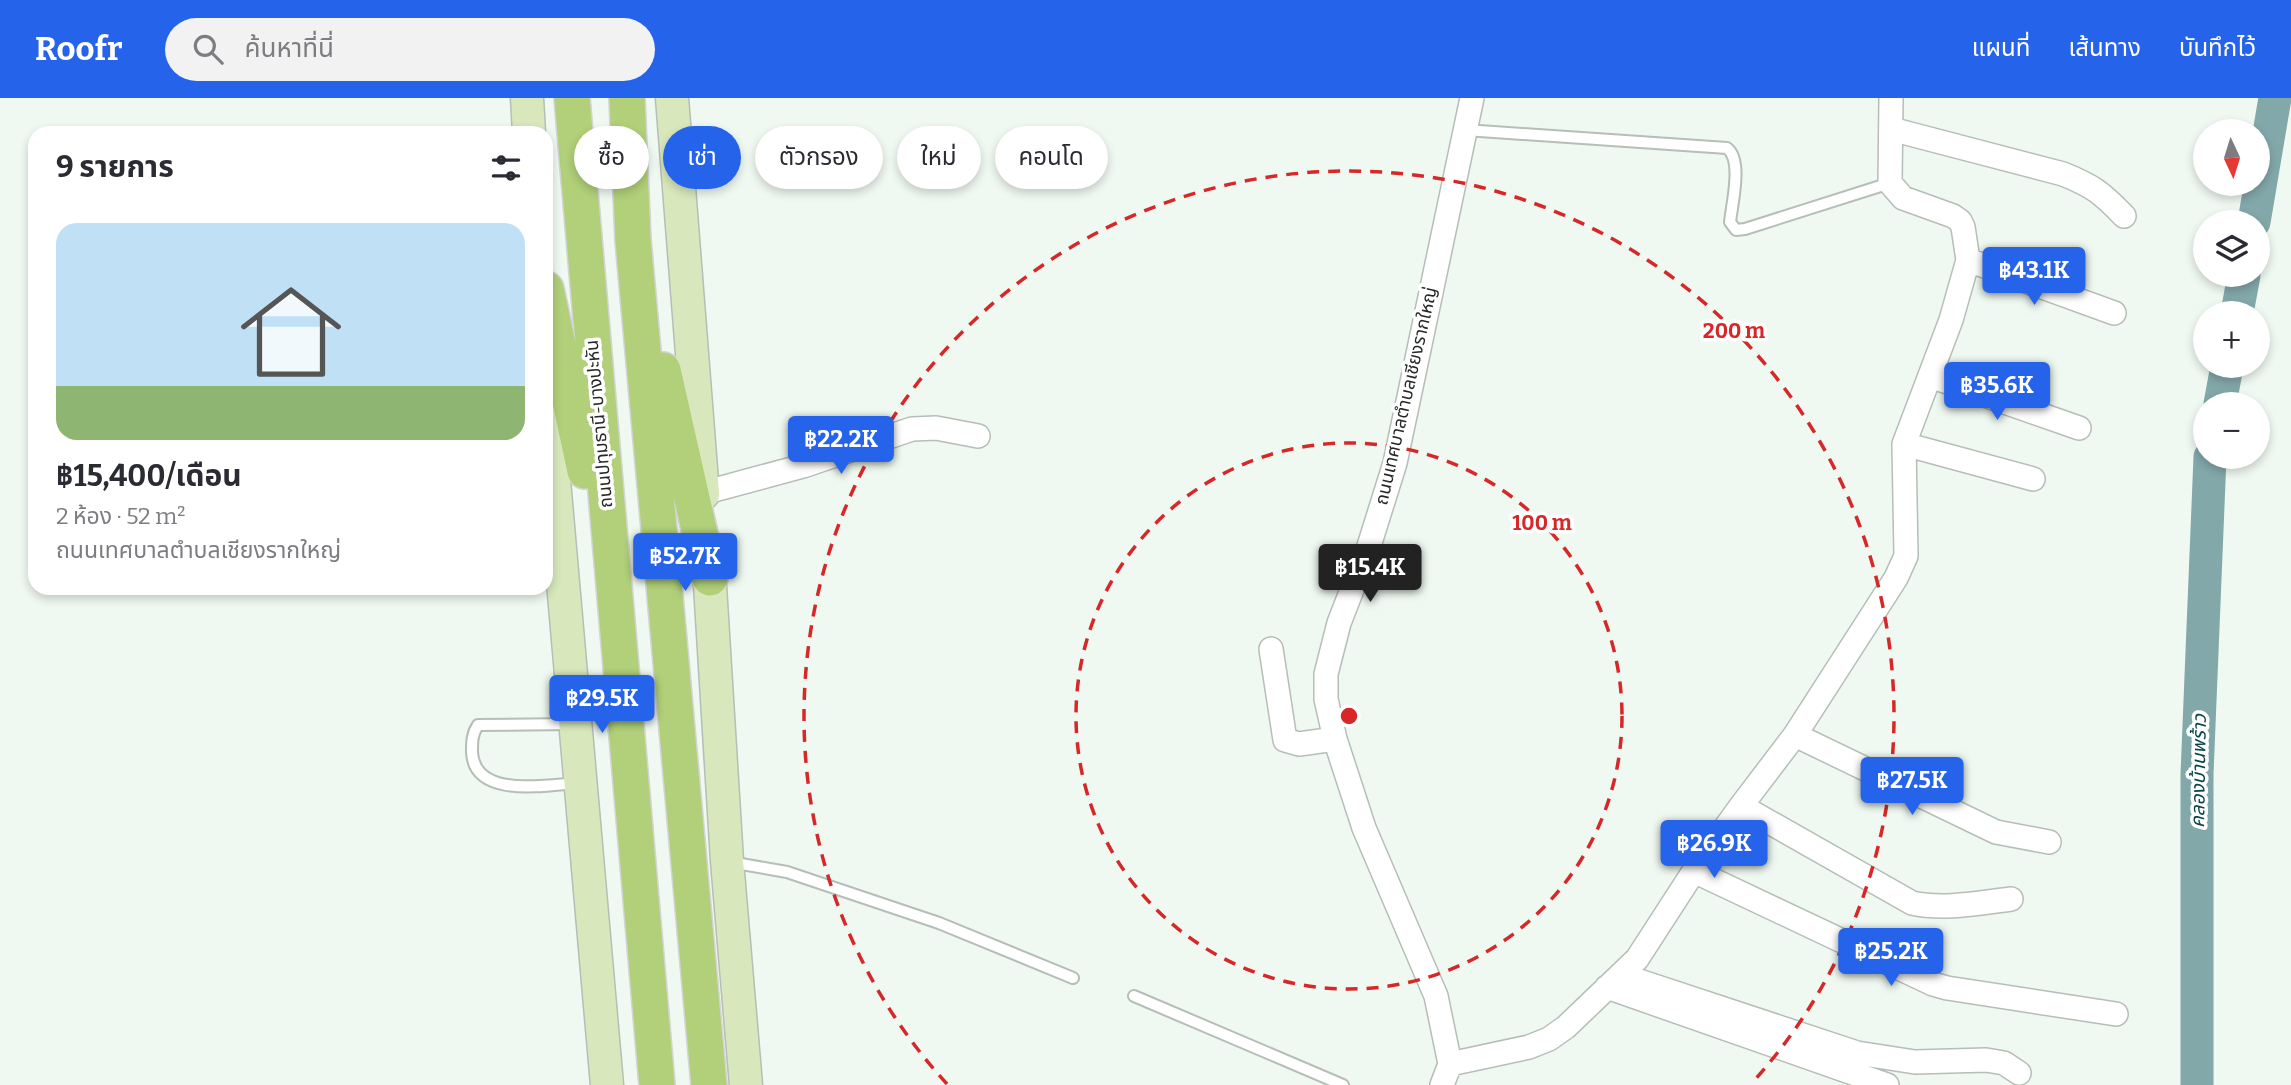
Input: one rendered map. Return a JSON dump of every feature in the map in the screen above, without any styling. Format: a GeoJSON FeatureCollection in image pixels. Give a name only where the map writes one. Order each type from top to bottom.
{"type":"FeatureCollection","features":[{"type":"Feature","properties":{"kind":"main road"},"geometry":{"type":"LineString","coordinates":[[527,98],[529,126]]}},
{"type":"Feature","properties":{"kind":"main road","name":"ถนนปทุมธานี-บางปะหัน"},"geometry":{"type":"LineString","coordinates":[[572,98],[657,1085]]}},
{"type":"Feature","properties":{"kind":"main road"},"geometry":{"type":"LineString","coordinates":[[627,98],[633,240],[709,1085]]}},
{"type":"Feature","properties":{"kind":"main road"},"geometry":{"type":"LineString","coordinates":[[672,98],[710,578],[727,861],[746,1085]]}},
{"type":"Feature","properties":{"kind":"main road"},"geometry":{"type":"LineString","coordinates":[[633,240],[710,578]]}},
{"type":"Feature","properties":{"kind":"main road"},"geometry":{"type":"LineString","coordinates":[[553,322],[616,619]]}},
{"type":"Feature","properties":{"kind":"main road"},"geometry":{"type":"LineString","coordinates":[[553,473],[607,1085]]}},
{"type":"Feature","properties":{"kind":"street","name":"ถนนเทศบาลตำบลเชียงรากใหญ่"},"geometry":{"type":"LineString","coordinates":[[1446,1075],[1436,996],[1364,828],[1335,739],[1326,699],[1326,674],[1339,623],[1369,546],[1395,463],[1472,98]]}},
{"type":"Feature","properties":{"kind":"street"},"geometry":{"type":"LineString","coordinates":[[1446,1075],[1549,1039],[1566,1027],[1637,959],[1694,871],[1795,735],[1896,578],[1906,556],[1904,444],[1951,320],[1968,260],[1960,221],[1954,216],[1903,198],[1890,183],[1891,98]]}},
{"type":"Feature","properties":{"kind":"street"},"geometry":{"type":"LineString","coordinates":[[1891,128],[2063,174],[2101,192],[2124,216]]}},
{"type":"Feature","properties":{"kind":"street"},"geometry":{"type":"LineString","coordinates":[[1968,260],[2114,313]]}},
{"type":"Feature","properties":{"kind":"street"},"geometry":{"type":"LineString","coordinates":[[1930,376],[2079,428]]}},
{"type":"Feature","properties":{"kind":"street"},"geometry":{"type":"LineString","coordinates":[[702,493],[803,466],[912,429],[936,428],[978,436]]}},
{"type":"Feature","properties":{"kind":"street"},"geometry":{"type":"LineString","coordinates":[[1904,444],[2033,479]]}},
{"type":"Feature","properties":{"kind":"street"},"geometry":{"type":"LineString","coordinates":[[1271,649],[1285,740],[1299,744],[1335,739]]}},
{"type":"Feature","properties":{"kind":"street"},"geometry":{"type":"LineString","coordinates":[[1795,735],[1996,832],[2049,842]]}},
{"type":"Feature","properties":{"kind":"street"},"geometry":{"type":"LineString","coordinates":[[1741,806],[1912,903],[1946,906],[2011,899]]}},
{"type":"Feature","properties":{"kind":"street"},"geometry":{"type":"LineString","coordinates":[[1694,871],[1933,984],[2116,1014]]}},
{"type":"Feature","properties":{"kind":"street"},"geometry":{"type":"LineString","coordinates":[[1614,981],[1857,1053],[1915,1062],[1986,1060],[2004,1063],[2019,1073]]}},
{"type":"Feature","properties":{"kind":"street"},"geometry":{"type":"LineString","coordinates":[[1614,981],[1887,1085]]}},
{"type":"Feature","properties":{"kind":"lane"},"geometry":{"type":"LineString","coordinates":[[1465,130],[1727,148],[1733,153],[1736,162],[1730,222],[1736,230],[1890,183]]}},
{"type":"Feature","properties":{"kind":"lane"},"geometry":{"type":"LineString","coordinates":[[574,724],[478,725],[472,737],[473,762],[483,775],[495,782],[514,787],[580,783]]}},
{"type":"Feature","properties":{"kind":"lane"},"geometry":{"type":"LineString","coordinates":[[727,861],[787,872],[863,897],[939,923],[1073,978]]}},
{"type":"Feature","properties":{"kind":"lane"},"geometry":{"type":"LineString","coordinates":[[1134,996],[1343,1085]]}},
{"type":"Feature","properties":{"kind":"waterway","name":"คลองบ้านพร้าว"},"geometry":{"type":"LineString","coordinates":[[2256,210],[2275,98]]}},
{"type":"Feature","properties":{"kind":"waterway","name":"คลองบ้านพร้าว"},"geometry":{"type":"LineString","coordinates":[[2239,301],[2242,287]]}},
{"type":"Feature","properties":{"kind":"waterway","name":"คลองบ้านพร้าว"},"geometry":{"type":"LineString","coordinates":[[2222,392],[2225,378]]}},
{"type":"Feature","properties":{"kind":"waterway","name":"คลองบ้านพร้าว"},"geometry":{"type":"LineString","coordinates":[[2197,1085],[2197,774],[2210,469]]}}]}
